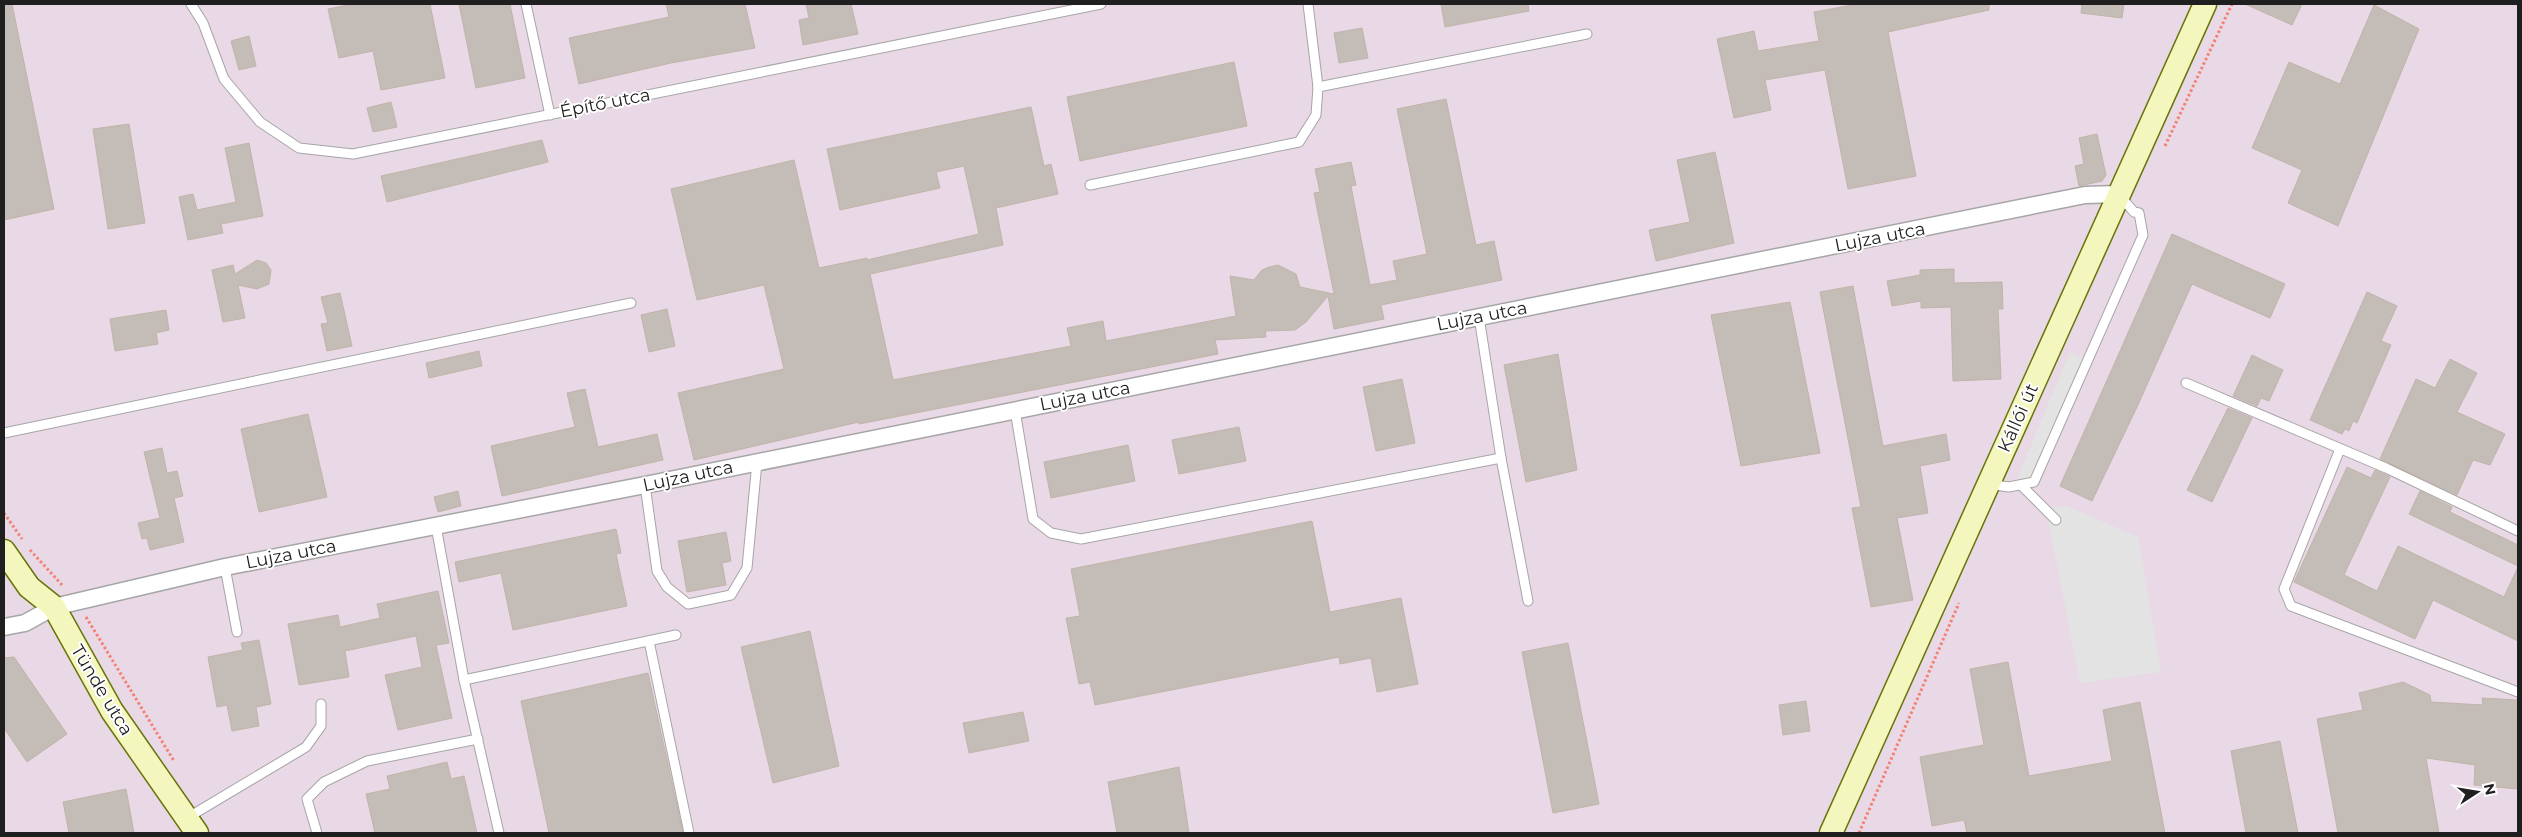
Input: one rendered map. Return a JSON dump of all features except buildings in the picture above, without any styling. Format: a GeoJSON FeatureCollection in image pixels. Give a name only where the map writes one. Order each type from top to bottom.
{"type":"FeatureCollection","features":[{"type":"Feature","properties":{"kind":"main road","name":"Kállói út"},"geometry":{"type":"LineString","coordinates":[[1831,833],[2205,4]]}},
{"type":"Feature","properties":{"kind":"main road","name":"Tünde utca"},"geometry":{"type":"LineString","coordinates":[[14,546],[29,588],[54,607],[112,710],[192,826]]}},
{"type":"Feature","properties":{"kind":"street","name":"Lujza utca"},"geometry":{"type":"LineString","coordinates":[[4,627],[25,623],[54,607],[225,567],[645,485],[2085,196],[2118,194]]}},
{"type":"Feature","properties":{"kind":"lane","name":"Építő utca"},"geometry":{"type":"LineString","coordinates":[[192,4],[203,23],[224,79],[260,122],[300,148],[353,154],[1095,4]]}},
{"type":"Feature","properties":{"kind":"lane"},"geometry":{"type":"LineString","coordinates":[[526,4],[550,114]]}},
{"type":"Feature","properties":{"kind":"lane"},"geometry":{"type":"LineString","coordinates":[[1090,185],[1299,142],[1316,115],[1318,87],[1308,4]]}},
{"type":"Feature","properties":{"kind":"lane"},"geometry":{"type":"LineString","coordinates":[[1318,87],[1587,34]]}},
{"type":"Feature","properties":{"kind":"lane"},"geometry":{"type":"LineString","coordinates":[[1988,484],[2009,487],[2034,482],[2143,236],[2139,213],[2134,212],[2118,194]]}},
{"type":"Feature","properties":{"kind":"lane"},"geometry":{"type":"LineString","coordinates":[[4,433],[631,303]]}},
{"type":"Feature","properties":{"kind":"lane"},"geometry":{"type":"LineString","coordinates":[[1479,317],[1501,458],[1528,601]]}},
{"type":"Feature","properties":{"kind":"lane"},"geometry":{"type":"LineString","coordinates":[[2186,383],[2340,449],[2518,531]]}},
{"type":"Feature","properties":{"kind":"lane"},"geometry":{"type":"LineString","coordinates":[[1015,410],[1033,519],[1051,533],[1081,539],[1501,458]]}},
{"type":"Feature","properties":{"kind":"lane"},"geometry":{"type":"LineString","coordinates":[[2340,449],[2284,589],[2291,606],[2518,692]]}},
{"type":"Feature","properties":{"kind":"lane"},"geometry":{"type":"LineString","coordinates":[[645,485],[657,571],[668,587],[688,604],[731,595],[747,568],[757,462]]}},
{"type":"Feature","properties":{"kind":"lane"},"geometry":{"type":"LineString","coordinates":[[2021,484],[2056,520]]}},
{"type":"Feature","properties":{"kind":"lane"},"geometry":{"type":"LineString","coordinates":[[436,526],[464,680],[499,833]]}},
{"type":"Feature","properties":{"kind":"lane"},"geometry":{"type":"LineString","coordinates":[[225,567],[236,632]]}},
{"type":"Feature","properties":{"kind":"lane"},"geometry":{"type":"LineString","coordinates":[[464,680],[676,635]]}},
{"type":"Feature","properties":{"kind":"lane"},"geometry":{"type":"LineString","coordinates":[[649,641],[689,833]]}},
{"type":"Feature","properties":{"kind":"lane"},"geometry":{"type":"LineString","coordinates":[[192,826],[306,747],[321,726],[321,704]]}},
{"type":"Feature","properties":{"kind":"lane"},"geometry":{"type":"LineString","coordinates":[[317,833],[307,799],[324,782],[367,761],[478,739]]}},
{"type":"Feature","properties":{"kind":"path"},"geometry":{"type":"LineString","coordinates":[[2163,151],[2232,4]]}},
{"type":"Feature","properties":{"kind":"path"},"geometry":{"type":"LineString","coordinates":[[4,512],[14,546]]}},
{"type":"Feature","properties":{"kind":"path"},"geometry":{"type":"LineString","coordinates":[[29,549],[76,602],[176,766]]}},
{"type":"Feature","properties":{"kind":"path"},"geometry":{"type":"LineString","coordinates":[[1859,833],[1962,596]]}},
{"type":"Feature","properties":{"kind":"shaded area"},"geometry":{"type":"Polygon","coordinates":[[[4,4],[2518,4],[2518,833],[4,833],[4,4]]]}},
{"type":"Feature","properties":{"kind":"shaded area"},"geometry":{"type":"Polygon","coordinates":[[[2070,352],[2088,361],[2034,482],[2014,486],[2070,352]]]}},
{"type":"Feature","properties":{"kind":"shaded area"},"geometry":{"type":"Polygon","coordinates":[[[2065,505],[2138,537],[2161,672],[2080,683],[2046,510],[2065,505]]]}}]}
